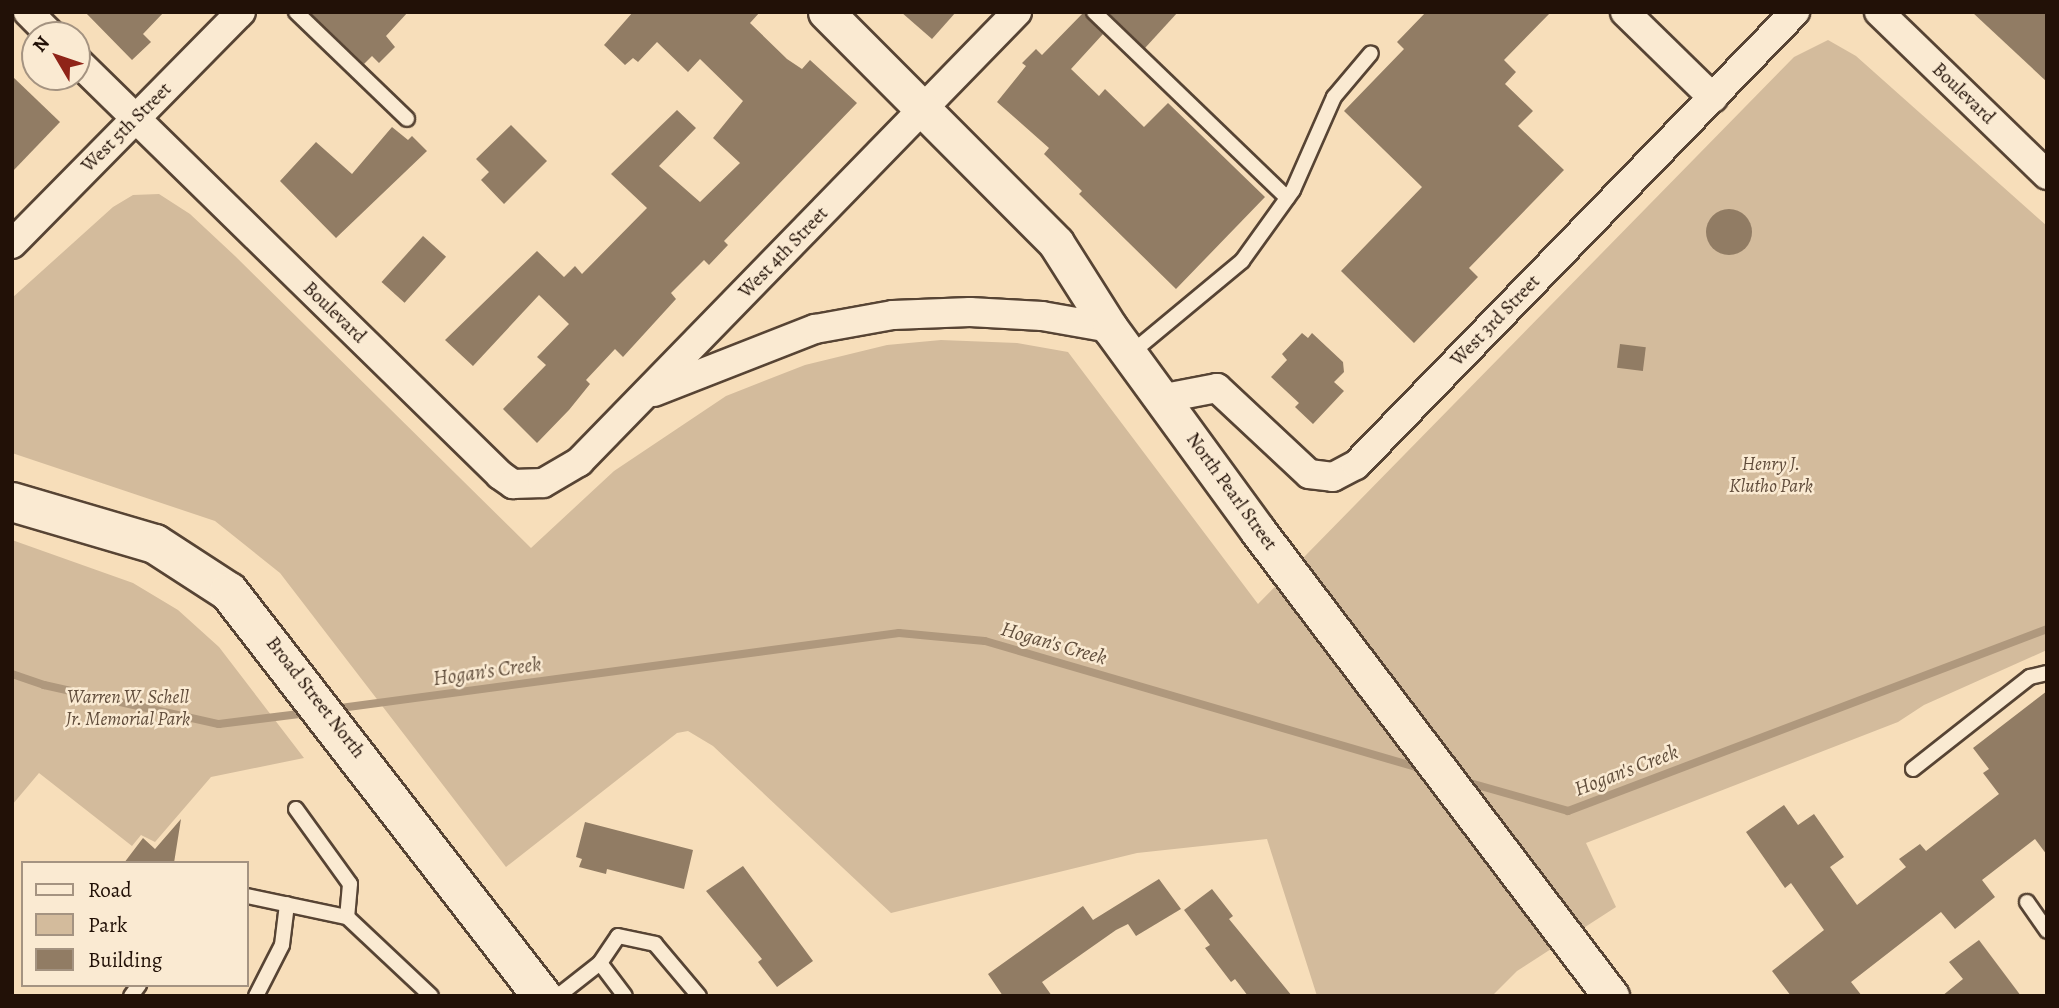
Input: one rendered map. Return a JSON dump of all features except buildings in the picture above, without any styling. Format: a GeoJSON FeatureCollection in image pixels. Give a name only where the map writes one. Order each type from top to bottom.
{"type":"FeatureCollection","features":[{"type":"Feature","properties":{"kind":"main road","name":"Broad Street North"},"geometry":{"type":"LineString","coordinates":[[12,502],[137,537],[198,568],[229,592],[366,764],[542,996]]}},
{"type":"Feature","properties":{"kind":"street","name":"West 5th Street"},"geometry":{"type":"LineString","coordinates":[[12,244],[240,12]]}},
{"type":"Feature","properties":{"kind":"street","name":"North Pearl Street"},"geometry":{"type":"LineString","coordinates":[[826,12],[1042,226],[1120,341],[1382,695],[1611,996]]}},
{"type":"Feature","properties":{"kind":"street","name":"West 4th Street"},"geometry":{"type":"LineString","coordinates":[[543,484],[579,462],[1017,12]]}},
{"type":"Feature","properties":{"kind":"street"},"geometry":{"type":"LineString","coordinates":[[1625,12],[1713,98]]}},
{"type":"Feature","properties":{"kind":"street","name":"West 3rd Street"},"geometry":{"type":"LineString","coordinates":[[1164,398],[1217,388],[1309,474],[1333,477],[1356,465],[1795,12]]}},
{"type":"Feature","properties":{"kind":"street","name":"Boulevard"},"geometry":{"type":"LineString","coordinates":[[1879,12],[2047,175]]}},
{"type":"Feature","properties":{"kind":"street","name":"Boulevard"},"geometry":{"type":"LineString","coordinates":[[91,75],[500,475],[513,484],[543,484]]}},
{"type":"Feature","properties":{"kind":"street"},"geometry":{"type":"LineString","coordinates":[[642,397],[815,329],[893,315],[982,313],[1120,341]]}},
{"type":"Feature","properties":{"kind":"lane"},"geometry":{"type":"LineString","coordinates":[[296,12],[407,119]]}},
{"type":"Feature","properties":{"kind":"lane"},"geometry":{"type":"LineString","coordinates":[[1094,12],[1205,124],[1287,198]]}},
{"type":"Feature","properties":{"kind":"lane"},"geometry":{"type":"LineString","coordinates":[[1120,341],[1242,261],[1287,198],[1334,97],[1371,53]]}},
{"type":"Feature","properties":{"kind":"lane"},"geometry":{"type":"LineString","coordinates":[[1913,769],[2030,677],[2047,673]]}},
{"type":"Feature","properties":{"kind":"lane"},"geometry":{"type":"LineString","coordinates":[[296,809],[350,884],[347,917]]}},
{"type":"Feature","properties":{"kind":"lane"},"geometry":{"type":"LineString","coordinates":[[248,896],[347,917],[431,996]]}},
{"type":"Feature","properties":{"kind":"lane"},"geometry":{"type":"LineString","coordinates":[[2027,902],[2047,931]]}},
{"type":"Feature","properties":{"kind":"lane"},"geometry":{"type":"LineString","coordinates":[[257,996],[282,945],[287,904]]}},
{"type":"Feature","properties":{"kind":"lane"},"geometry":{"type":"LineString","coordinates":[[558,996],[600,963],[618,936],[655,944],[699,996]]}},
{"type":"Feature","properties":{"kind":"lane"},"geometry":{"type":"LineString","coordinates":[[600,963],[625,996]]}},
{"type":"Feature","properties":{"kind":"green space","name":"Henry J. Klutho Park"},"geometry":{"type":"Polygon","coordinates":[[[1828,40],[1856,56],[2047,226],[2047,650],[1924,705],[1898,722],[1586,843],[1616,907],[1517,971],[1492,996],[1317,996],[1267,839],[1137,853],[891,913],[713,746],[688,731],[677,733],[506,867],[280,573],[215,521],[12,453],[12,298],[113,207],[133,195],[159,194],[190,214],[235,256],[531,548],[614,471],[726,396],[805,365],[887,345],[941,340],[1017,343],[1068,352],[1258,604],[1794,57],[1828,40]]]}},
{"type":"Feature","properties":{"kind":"green space","name":"Warren W. Schell Jr. Memorial Park"},"geometry":{"type":"Polygon","coordinates":[[[12,540],[133,583],[178,610],[219,647],[304,758],[211,777],[155,842],[141,835],[132,846],[39,773],[12,805],[12,540]]]}},
{"type":"Feature","properties":{"kind":"waterway","name":"Hogan's Creek"},"geometry":{"type":"LineString","coordinates":[[1463,781],[1568,811],[2047,629]]}},
{"type":"Feature","properties":{"kind":"waterway","name":"Hogan's Creek"},"geometry":{"type":"LineString","coordinates":[[333,709],[899,633],[985,641],[1424,769]]}},
{"type":"Feature","properties":{"kind":"waterway","name":"Hogan's Creek"},"geometry":{"type":"LineString","coordinates":[[12,674],[44,685],[219,724],[307,713]]}}]}
